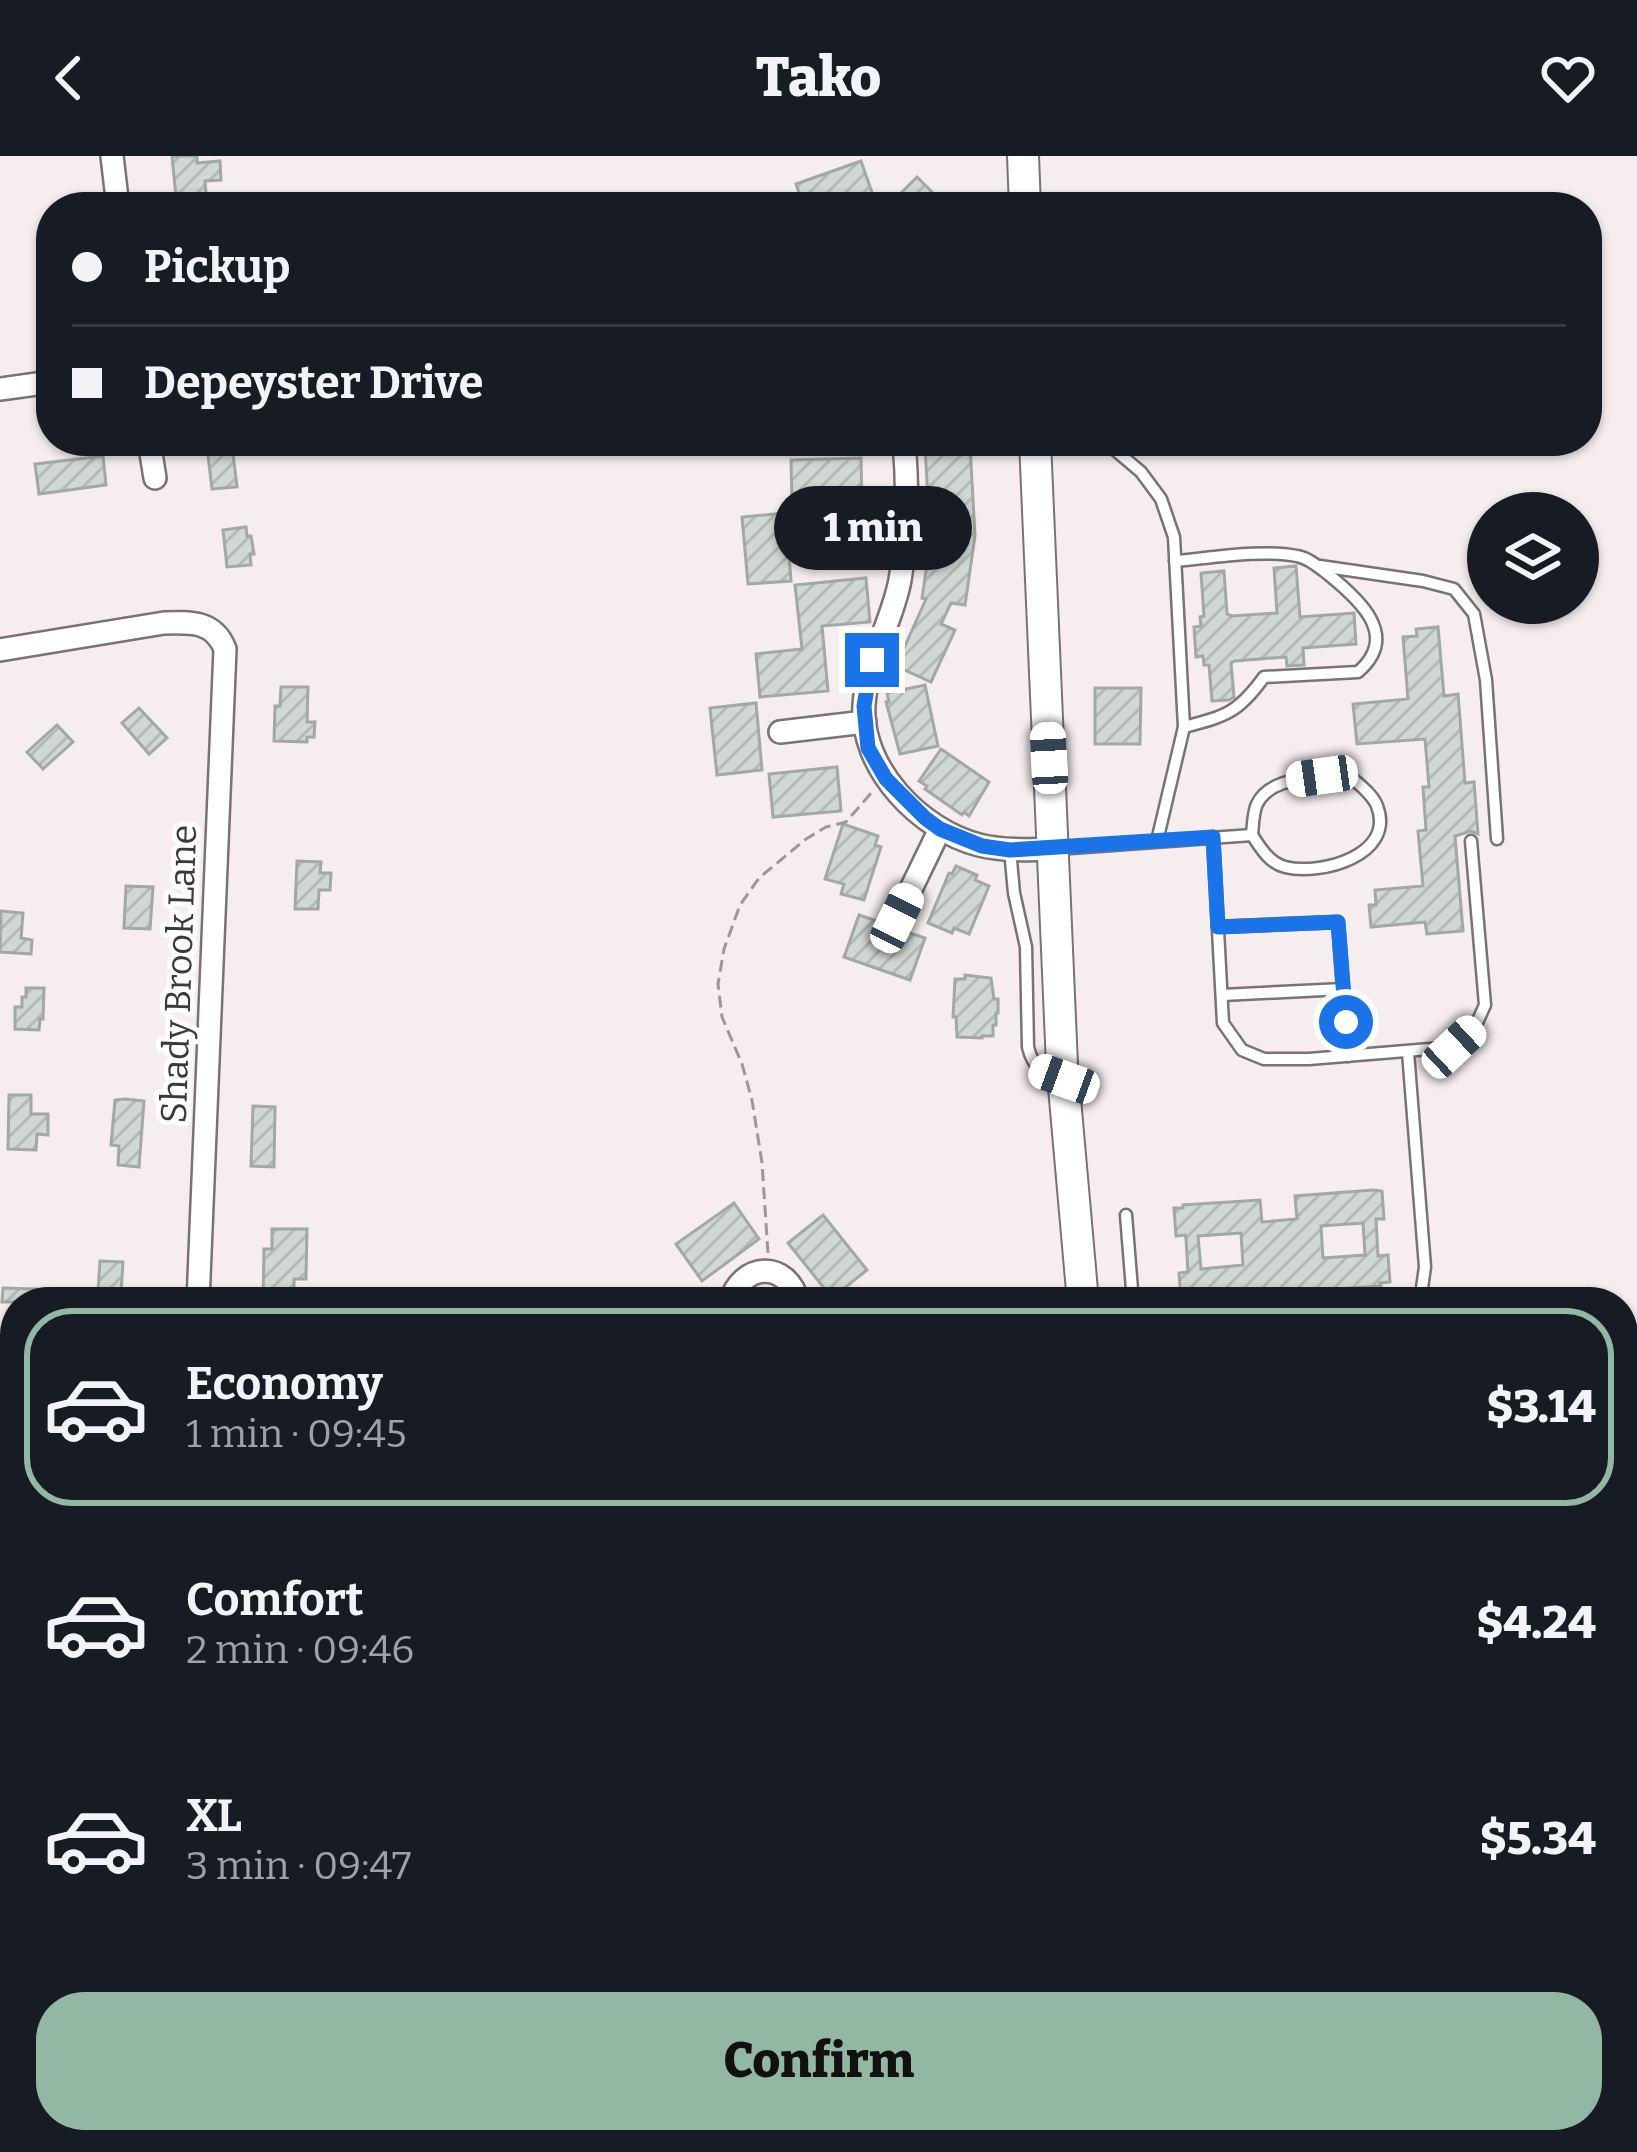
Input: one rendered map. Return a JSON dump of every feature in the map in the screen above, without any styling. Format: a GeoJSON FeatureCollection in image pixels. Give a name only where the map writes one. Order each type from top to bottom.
{"type":"FeatureCollection","features":[{"type":"Feature","properties":{"kind":"street"},"geometry":{"type":"LineString","coordinates":[[112,156],[116,192]]}},
{"type":"Feature","properties":{"kind":"street"},"geometry":{"type":"LineString","coordinates":[[1023,156],[1024,192]]}},
{"type":"Feature","properties":{"kind":"street"},"geometry":{"type":"LineString","coordinates":[[0,389],[36,384]]}},
{"type":"Feature","properties":{"kind":"street"},"geometry":{"type":"LineString","coordinates":[[151,456],[155,478]]}},
{"type":"Feature","properties":{"kind":"street"},"geometry":{"type":"LineString","coordinates":[[904,456],[907,543],[899,588],[872,660],[864,706],[868,748],[886,779],[940,829],[982,846],[1053,849]]}},
{"type":"Feature","properties":{"kind":"street"},"geometry":{"type":"LineString","coordinates":[[1036,456],[1064,1079],[1082,1287]]}},
{"type":"Feature","properties":{"kind":"street"},"geometry":{"type":"LineString","coordinates":[[813,539],[907,543]]}},
{"type":"Feature","properties":{"kind":"street","name":"Shady Brook Lane"},"geometry":{"type":"LineString","coordinates":[[0,650],[191,622],[212,628],[225,649],[199,1287]]}},
{"type":"Feature","properties":{"kind":"street"},"geometry":{"type":"LineString","coordinates":[[780,732],[866,722]]}},
{"type":"Feature","properties":{"kind":"street"},"geometry":{"type":"LineString","coordinates":[[897,918],[940,829]]}},
{"type":"Feature","properties":{"kind":"street"},"geometry":{"type":"LineString","coordinates":[[735,1287],[755,1272],[768,1271],[781,1275],[792,1287]]}},
{"type":"Feature","properties":{"kind":"lane"},"geometry":{"type":"LineString","coordinates":[[1122,456],[1161,499],[1174,537],[1184,727],[1157,841]]}},
{"type":"Feature","properties":{"kind":"lane"},"geometry":{"type":"LineString","coordinates":[[1175,561],[1299,556],[1350,592],[1373,620],[1377,639],[1370,662],[1358,673],[1264,677],[1245,703],[1223,717],[1184,727]]}},
{"type":"Feature","properties":{"kind":"lane"},"geometry":{"type":"LineString","coordinates":[[1317,566],[1424,580],[1454,590],[1474,614],[1486,680],[1496,839]]}},
{"type":"Feature","properties":{"kind":"lane"},"geometry":{"type":"LineString","coordinates":[[1322,776],[1352,778],[1377,804],[1381,827],[1372,845],[1352,859],[1317,868],[1281,867],[1252,835],[1257,804],[1269,790],[1290,780],[1322,776]]}},
{"type":"Feature","properties":{"kind":"lane"},"geometry":{"type":"LineString","coordinates":[[1053,849],[1252,835]]}},
{"type":"Feature","properties":{"kind":"lane"},"geometry":{"type":"LineString","coordinates":[[1213,837],[1223,1023],[1242,1051],[1264,1059],[1454,1047],[1475,1027],[1485,1004],[1471,841]]}},
{"type":"Feature","properties":{"kind":"lane"},"geometry":{"type":"LineString","coordinates":[[1010,850],[1026,947],[1028,1047],[1032,1063],[1041,1071],[1064,1079]]}},
{"type":"Feature","properties":{"kind":"lane"},"geometry":{"type":"LineString","coordinates":[[1218,927],[1338,922],[1348,1056]]}},
{"type":"Feature","properties":{"kind":"lane"},"geometry":{"type":"LineString","coordinates":[[1222,995],[1343,989]]}},
{"type":"Feature","properties":{"kind":"lane"},"geometry":{"type":"LineString","coordinates":[[1408,1052],[1425,1267],[1422,1287]]}},
{"type":"Feature","properties":{"kind":"lane"},"geometry":{"type":"LineString","coordinates":[[1126,1215],[1132,1287]]}},
{"type":"Feature","properties":{"kind":"path"},"geometry":{"type":"LineString","coordinates":[[768,1271],[762,1163],[752,1100],[722,1017],[718,984],[724,949],[740,905],[759,878],[806,839],[846,822],[886,779]]}},
{"type":"Feature","properties":{"kind":"building"},"geometry":{"type":"Polygon","coordinates":[[[172,156],[197,156],[197,163],[220,161],[221,180],[205,181],[206,192],[176,192],[172,156]]]}},
{"type":"Feature","properties":{"kind":"building"},"geometry":{"type":"Polygon","coordinates":[[[861,161],[872,192],[799,192],[796,184],[861,161]]]}},
{"type":"Feature","properties":{"kind":"building"},"geometry":{"type":"Polygon","coordinates":[[[917,177],[932,192],[902,192],[917,177]]]}},
{"type":"Feature","properties":{"kind":"building"},"geometry":{"type":"Polygon","coordinates":[[[103,456],[106,485],[39,494],[35,464],[103,456]]]}},
{"type":"Feature","properties":{"kind":"building"},"geometry":{"type":"Polygon","coordinates":[[[208,456],[233,456],[237,487],[212,489],[208,456]]]}},
{"type":"Feature","properties":{"kind":"building"},"geometry":{"type":"Polygon","coordinates":[[[926,456],[971,456],[975,536],[965,605],[951,603],[941,624],[955,630],[931,682],[896,666],[926,599],[922,598],[934,517],[929,517],[926,456]]]}},
{"type":"Feature","properties":{"kind":"building"},"geometry":{"type":"Polygon","coordinates":[[[861,458],[862,503],[792,504],[791,460],[861,458]]]}},
{"type":"Feature","properties":{"kind":"building"},"geometry":{"type":"Polygon","coordinates":[[[786,513],[791,581],[748,584],[742,517],[786,513]]]}},
{"type":"Feature","properties":{"kind":"building"},"geometry":{"type":"Polygon","coordinates":[[[246,527],[254,554],[250,554],[251,565],[227,567],[223,530],[246,527]]]}},
{"type":"Feature","properties":{"kind":"building"},"geometry":{"type":"Polygon","coordinates":[[[1296,566],[1300,617],[1354,613],[1356,644],[1303,648],[1304,665],[1287,666],[1286,657],[1235,661],[1231,663],[1234,697],[1212,701],[1209,665],[1204,665],[1203,656],[1196,657],[1194,627],[1201,626],[1204,616],[1201,573],[1224,571],[1227,614],[1277,613],[1274,568],[1296,566]]]}},
{"type":"Feature","properties":{"kind":"building"},"geometry":{"type":"Polygon","coordinates":[[[866,578],[870,622],[822,626],[828,691],[760,697],[756,654],[802,649],[795,585],[866,578]]]}},
{"type":"Feature","properties":{"kind":"building"},"geometry":{"type":"Polygon","coordinates":[[[1438,627],[1444,696],[1458,694],[1465,783],[1474,782],[1478,834],[1455,836],[1463,931],[1427,934],[1425,922],[1371,927],[1369,905],[1376,905],[1375,890],[1423,886],[1418,831],[1426,830],[1423,787],[1429,787],[1425,739],[1357,744],[1353,704],[1408,699],[1403,637],[1417,636],[1416,629],[1438,627]]]}},
{"type":"Feature","properties":{"kind":"building"},"geometry":{"type":"Polygon","coordinates":[[[925,685],[938,746],[900,754],[887,693],[925,685]]]}},
{"type":"Feature","properties":{"kind":"building"},"geometry":{"type":"Polygon","coordinates":[[[281,687],[308,687],[307,722],[315,722],[314,737],[307,737],[307,742],[274,741],[281,687]]]}},
{"type":"Feature","properties":{"kind":"building"},"geometry":{"type":"Polygon","coordinates":[[[1095,688],[1141,688],[1140,744],[1095,744],[1095,688]]]}},
{"type":"Feature","properties":{"kind":"building"},"geometry":{"type":"Polygon","coordinates":[[[756,703],[762,770],[717,775],[710,708],[756,703]]]}},
{"type":"Feature","properties":{"kind":"building"},"geometry":{"type":"Polygon","coordinates":[[[139,708],[167,738],[149,754],[122,723],[139,708]]]}},
{"type":"Feature","properties":{"kind":"building"},"geometry":{"type":"Polygon","coordinates":[[[57,725],[73,742],[43,769],[27,752],[57,725]]]}},
{"type":"Feature","properties":{"kind":"building"},"geometry":{"type":"Polygon","coordinates":[[[941,749],[989,782],[969,816],[919,781],[941,749]]]}},
{"type":"Feature","properties":{"kind":"building"},"geometry":{"type":"Polygon","coordinates":[[[837,767],[841,811],[773,817],[769,774],[837,767]]]}},
{"type":"Feature","properties":{"kind":"building"},"geometry":{"type":"Polygon","coordinates":[[[843,824],[878,836],[875,845],[881,847],[864,900],[841,894],[844,884],[825,879],[843,824]]]}},
{"type":"Feature","properties":{"kind":"building"},"geometry":{"type":"Polygon","coordinates":[[[297,861],[321,862],[320,873],[331,873],[330,890],[319,890],[318,909],[295,909],[297,861]]]}},
{"type":"Feature","properties":{"kind":"building"},"geometry":{"type":"Polygon","coordinates":[[[956,866],[989,886],[969,934],[928,923],[956,866]]]}},
{"type":"Feature","properties":{"kind":"building"},"geometry":{"type":"Polygon","coordinates":[[[126,886],[153,887],[150,929],[124,928],[126,886]]]}},
{"type":"Feature","properties":{"kind":"building"},"geometry":{"type":"Polygon","coordinates":[[[1,911],[23,913],[21,938],[32,940],[31,954],[0,952],[1,911]]]}},
{"type":"Feature","properties":{"kind":"building"},"geometry":{"type":"Polygon","coordinates":[[[859,915],[883,923],[892,932],[925,938],[910,980],[844,957],[859,915]]]}},
{"type":"Feature","properties":{"kind":"building"},"geometry":{"type":"Polygon","coordinates":[[[965,975],[991,978],[994,999],[998,999],[993,1036],[957,1037],[955,979],[965,979],[965,975]]]}},
{"type":"Feature","properties":{"kind":"building"},"geometry":{"type":"Polygon","coordinates":[[[26,988],[44,988],[39,1030],[15,1029],[15,1007],[22,1007],[26,988]]]}},
{"type":"Feature","properties":{"kind":"building"},"geometry":{"type":"Polygon","coordinates":[[[9,1095],[31,1095],[31,1114],[48,1114],[48,1135],[37,1134],[36,1150],[8,1149],[9,1095]]]}},
{"type":"Feature","properties":{"kind":"building"},"geometry":{"type":"Polygon","coordinates":[[[115,1100],[144,1101],[139,1167],[118,1165],[119,1146],[111,1145],[115,1100]]]}},
{"type":"Feature","properties":{"kind":"building"},"geometry":{"type":"Polygon","coordinates":[[[253,1106],[275,1107],[274,1167],[251,1166],[253,1106]]]}},
{"type":"Feature","properties":{"kind":"building"},"geometry":{"type":"Polygon","coordinates":[[[1382,1191],[1384,1219],[1376,1219],[1378,1256],[1388,1255],[1390,1282],[1367,1287],[1180,1287],[1179,1273],[1188,1272],[1186,1238],[1176,1236],[1174,1208],[1260,1200],[1262,1222],[1297,1219],[1295,1196],[1382,1191]],[[1363,1223],[1321,1226],[1323,1258],[1365,1255],[1363,1223]],[[1241,1233],[1198,1236],[1201,1269],[1243,1265],[1241,1233]]]}},
{"type":"Feature","properties":{"kind":"building"},"geometry":{"type":"Polygon","coordinates":[[[734,1203],[759,1239],[702,1281],[676,1244],[734,1203]]]}},
{"type":"Feature","properties":{"kind":"building"},"geometry":{"type":"Polygon","coordinates":[[[823,1215],[867,1270],[846,1287],[823,1287],[788,1243],[823,1215]]]}},
{"type":"Feature","properties":{"kind":"building"},"geometry":{"type":"Polygon","coordinates":[[[272,1229],[307,1229],[306,1279],[294,1279],[294,1287],[263,1287],[264,1249],[272,1249],[272,1229]]]}},
{"type":"Feature","properties":{"kind":"building"},"geometry":{"type":"Polygon","coordinates":[[[100,1261],[123,1262],[121,1287],[98,1287],[100,1261]]]}},
{"type":"Feature","properties":{"kind":"route"},"geometry":{"type":"LineString","coordinates":[[872,660],[864,706],[868,748],[886,779],[925,818],[962,839],[1010,850],[1213,837],[1218,927],[1338,922],[1346,1022]]}}]}
